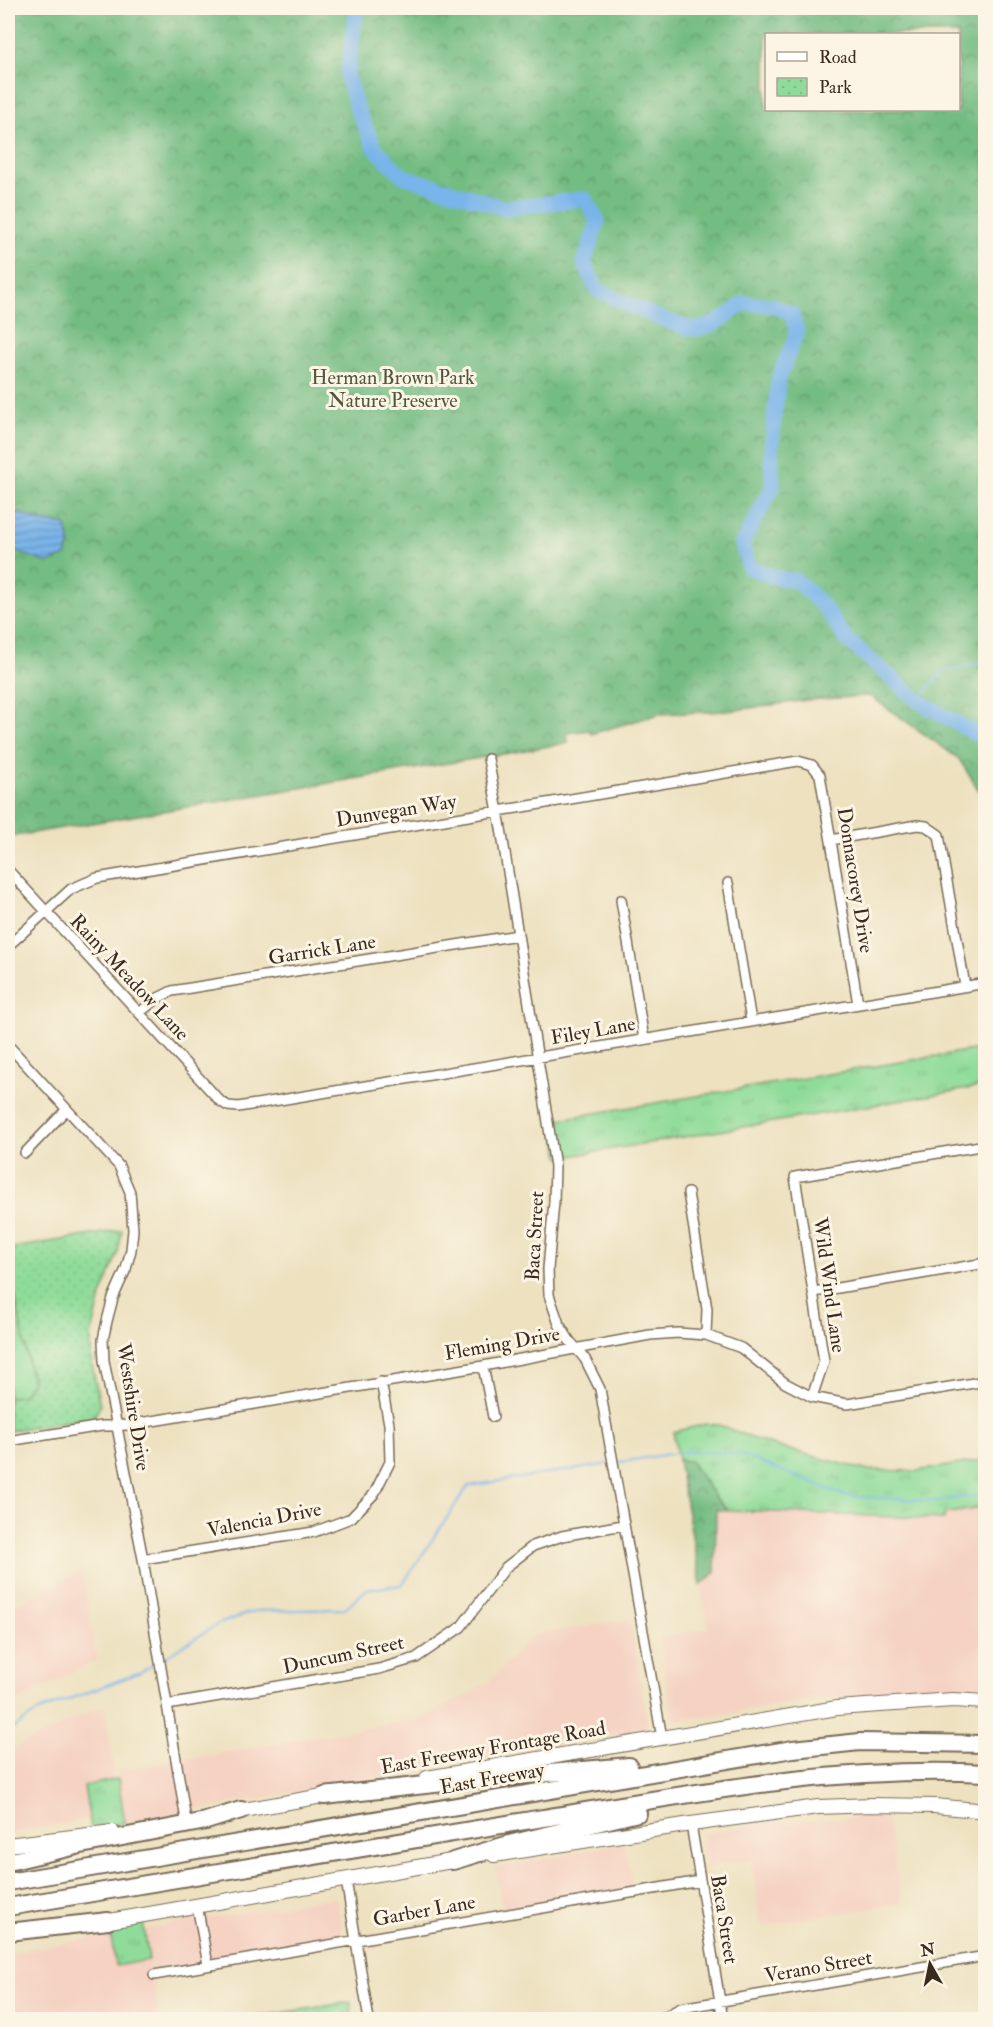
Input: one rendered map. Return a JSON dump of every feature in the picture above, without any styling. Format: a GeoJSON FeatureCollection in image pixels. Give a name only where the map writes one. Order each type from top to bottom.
{"type":"FeatureCollection","features":[{"type":"Feature","properties":{"kind":"highway","name":"East Freeway"},"geometry":{"type":"LineString","coordinates":[[8,1882],[793,1749],[860,1742],[986,1744]]}},
{"type":"Feature","properties":{"kind":"highway"},"geometry":{"type":"LineString","coordinates":[[324,1796],[471,1780],[746,1756]]}},
{"type":"Feature","properties":{"kind":"highway"},"geometry":{"type":"LineString","coordinates":[[8,1907],[780,1781],[901,1771],[986,1773]]}},
{"type":"Feature","properties":{"kind":"highway"},"geometry":{"type":"LineString","coordinates":[[453,1861],[520,1841],[741,1787]]}},
{"type":"Feature","properties":{"kind":"highway"},"geometry":{"type":"LineString","coordinates":[[8,1862],[81,1845],[206,1821],[242,1810]]}},
{"type":"Feature","properties":{"kind":"highway"},"geometry":{"type":"LineString","coordinates":[[8,1932],[108,1921]]}},
{"type":"Feature","properties":{"kind":"main road","name":"East Freeway Frontage Road"},"geometry":{"type":"LineString","coordinates":[[8,1845],[124,1831],[837,1708],[953,1700],[986,1702]]}},
{"type":"Feature","properties":{"kind":"main road"},"geometry":{"type":"LineString","coordinates":[[8,1941],[196,1905],[453,1861],[818,1807],[872,1804],[935,1806],[986,1811]]}},
{"type":"Feature","properties":{"kind":"street","name":"Baca Street"},"geometry":{"type":"LineString","coordinates":[[488,759],[555,1166],[548,1288],[553,1311],[559,1324],[568,1340],[585,1359],[600,1389],[662,1738]]}},
{"type":"Feature","properties":{"kind":"street","name":"Dunvegan Way"},"geometry":{"type":"LineString","coordinates":[[8,946],[71,889],[97,878],[798,761],[812,765]]}},
{"type":"Feature","properties":{"kind":"street","name":"Donnacorey Drive"},"geometry":{"type":"LineString","coordinates":[[812,765],[820,775],[858,1004]]}},
{"type":"Feature","properties":{"kind":"street"},"geometry":{"type":"LineString","coordinates":[[831,840],[917,825],[926,826],[939,835],[965,986]]}},
{"type":"Feature","properties":{"kind":"street","name":"Rainy Meadow Lane"},"geometry":{"type":"LineString","coordinates":[[8,870],[220,1101],[228,1106]]}},
{"type":"Feature","properties":{"kind":"street"},"geometry":{"type":"LineString","coordinates":[[728,882],[751,1021]]}},
{"type":"Feature","properties":{"kind":"street"},"geometry":{"type":"LineString","coordinates":[[621,900],[644,1039]]}},
{"type":"Feature","properties":{"kind":"street","name":"Garrick Lane"},"geometry":{"type":"LineString","coordinates":[[139,1013],[158,998],[172,992],[518,934]]}},
{"type":"Feature","properties":{"kind":"street","name":"Filey Lane"},"geometry":{"type":"LineString","coordinates":[[228,1106],[238,1107],[986,983]]}},
{"type":"Feature","properties":{"kind":"street","name":"Westshire Drive"},"geometry":{"type":"LineString","coordinates":[[8,1045],[119,1166],[130,1192],[133,1230],[131,1250],[126,1269],[113,1298],[103,1340],[104,1361],[143,1559],[186,1820]]}},
{"type":"Feature","properties":{"kind":"street"},"geometry":{"type":"LineString","coordinates":[[25,1153],[67,1109]]}},
{"type":"Feature","properties":{"kind":"street","name":"Wild Wind Lane"},"geometry":{"type":"LineString","coordinates":[[812,1397],[824,1361],[795,1177],[986,1145]]}},
{"type":"Feature","properties":{"kind":"street"},"geometry":{"type":"LineString","coordinates":[[688,1193],[707,1309],[706,1335]]}},
{"type":"Feature","properties":{"kind":"street"},"geometry":{"type":"LineString","coordinates":[[814,1292],[986,1263]]}},
{"type":"Feature","properties":{"kind":"street","name":"Fleming Drive"},"geometry":{"type":"LineString","coordinates":[[8,1441],[128,1425],[483,1366],[650,1335],[678,1333],[706,1335],[741,1348],[785,1383],[812,1397],[847,1404],[986,1381]]}},
{"type":"Feature","properties":{"kind":"street"},"geometry":{"type":"LineString","coordinates":[[483,1366],[493,1417]]}},
{"type":"Feature","properties":{"kind":"street","name":"Valencia Drive"},"geometry":{"type":"LineString","coordinates":[[143,1559],[314,1532],[351,1518],[374,1494],[390,1462],[389,1424],[381,1382]]}},
{"type":"Feature","properties":{"kind":"street","name":"Duncum Street"},"geometry":{"type":"LineString","coordinates":[[167,1705],[379,1669],[416,1658],[461,1627],[506,1567],[533,1546],[562,1536],[623,1525]]}},
{"type":"Feature","properties":{"kind":"street","name":"Baca Street"},"geometry":{"type":"LineString","coordinates":[[691,1824],[723,2019]]}},
{"type":"Feature","properties":{"kind":"street"},"geometry":{"type":"LineString","coordinates":[[346,1880],[369,2019]]}},
{"type":"Feature","properties":{"kind":"street","name":"Garber Lane"},"geometry":{"type":"LineString","coordinates":[[154,1975],[700,1881]]}},
{"type":"Feature","properties":{"kind":"street"},"geometry":{"type":"LineString","coordinates":[[196,1905],[208,1965]]}},
{"type":"Feature","properties":{"kind":"street","name":"Verano Street"},"geometry":{"type":"LineString","coordinates":[[658,2019],[681,2008],[986,1956]]}},
{"type":"Feature","properties":{"kind":"shaded area"},"geometry":{"type":"Polygon","coordinates":[[[985,1507],[985,1692],[911,1692],[817,1699],[679,1721],[672,1715],[659,1637],[709,1628],[701,1585],[715,1571],[716,1510],[943,1519],[944,1515],[985,1507]]]}},
{"type":"Feature","properties":{"kind":"shaded area"},"geometry":{"type":"Polygon","coordinates":[[[82,1570],[97,1660],[8,1706],[8,1609],[82,1570]]]}},
{"type":"Feature","properties":{"kind":"shaded area"},"geometry":{"type":"Polygon","coordinates":[[[629,1619],[649,1728],[125,1823],[117,1771],[424,1718],[488,1683],[533,1635],[629,1619]]]}},
{"type":"Feature","properties":{"kind":"shaded area"},"geometry":{"type":"Polygon","coordinates":[[[104,1705],[115,1778],[83,1786],[89,1819],[8,1833],[8,1752],[104,1705]]]}},
{"type":"Feature","properties":{"kind":"shaded area"},"geometry":{"type":"Polygon","coordinates":[[[886,1814],[902,1903],[761,1926],[751,1860],[706,1867],[701,1833],[886,1814]]]}},
{"type":"Feature","properties":{"kind":"shaded area"},"geometry":{"type":"Polygon","coordinates":[[[624,1843],[633,1889],[503,1910],[495,1868],[624,1843]]]}},
{"type":"Feature","properties":{"kind":"shaded area"},"geometry":{"type":"Polygon","coordinates":[[[336,1897],[343,1939],[153,1972],[146,1929],[336,1897]]]}},
{"type":"Feature","properties":{"kind":"shaded area"},"geometry":{"type":"Polygon","coordinates":[[[110,1935],[116,1966],[149,1960],[159,2019],[8,2020],[8,1953],[110,1935]]]}},
{"type":"Feature","properties":{"kind":"green space","name":"Herman Brown Park Nature Preserve"},"geometry":{"type":"Polygon","coordinates":[[[8,8],[985,8],[985,800],[959,759],[870,696],[807,700],[728,711],[659,714],[591,734],[590,730],[567,733],[568,743],[8,837],[8,8]]]}},
{"type":"Feature","properties":{"kind":"green space"},"geometry":{"type":"Polygon","coordinates":[[[985,1048],[985,1086],[560,1158],[553,1120],[985,1048]]]}},
{"type":"Feature","properties":{"kind":"green space"},"geometry":{"type":"Polygon","coordinates":[[[122,1230],[118,1253],[101,1296],[91,1337],[91,1359],[100,1406],[94,1417],[8,1431],[8,1249],[122,1230]]]}},
{"type":"Feature","properties":{"kind":"green space"},"geometry":{"type":"Polygon","coordinates":[[[14,1291],[32,1382],[22,1396],[8,1397],[8,1292],[14,1291]]]}},
{"type":"Feature","properties":{"kind":"green space"},"geometry":{"type":"Polygon","coordinates":[[[706,1424],[719,1425],[768,1444],[865,1470],[917,1471],[985,1460],[985,1507],[944,1514],[944,1519],[727,1510],[690,1461],[678,1460],[673,1432],[706,1424]]]}},
{"type":"Feature","properties":{"kind":"green space"},"geometry":{"type":"Polygon","coordinates":[[[678,1460],[690,1461],[727,1510],[716,1510],[715,1572],[701,1585],[678,1460]]]}},
{"type":"Feature","properties":{"kind":"green space"},"geometry":{"type":"Polygon","coordinates":[[[118,1779],[125,1823],[91,1829],[84,1786],[118,1779]]]}},
{"type":"Feature","properties":{"kind":"green space"},"geometry":{"type":"Polygon","coordinates":[[[143,1921],[149,1960],[116,1966],[109,1927],[143,1921]]]}},
{"type":"Feature","properties":{"kind":"green space"},"geometry":{"type":"Polygon","coordinates":[[[351,2002],[352,2018],[242,2019],[351,2002]]]}},
{"type":"Feature","properties":{"kind":"water"},"geometry":{"type":"Polygon","coordinates":[[[8,513],[19,513],[43,522],[65,524],[70,541],[66,556],[48,563],[8,551],[8,513]]]}},
{"type":"Feature","properties":{"kind":"waterway"},"geometry":{"type":"LineString","coordinates":[[357,8],[347,76],[357,109],[375,148],[403,176],[505,208],[585,199],[598,221],[584,263],[597,290],[676,324],[696,329],[710,326],[744,303],[772,305],[792,314],[797,333],[779,377],[771,451],[773,487],[742,544],[749,567],[771,576],[797,581],[823,606],[847,640],[920,702],[986,740]]}},
{"type":"Feature","properties":{"kind":"waterway"},"geometry":{"type":"LineString","coordinates":[[920,702],[943,671],[986,662]]}},
{"type":"Feature","properties":{"kind":"waterway"},"geometry":{"type":"LineString","coordinates":[[615,1463],[688,1451],[739,1454],[846,1496],[937,1501],[986,1494]]}},
{"type":"Feature","properties":{"kind":"waterway"},"geometry":{"type":"LineString","coordinates":[[161,1660],[218,1624],[255,1611],[345,1609],[367,1589],[402,1585],[468,1486],[609,1464]]}},
{"type":"Feature","properties":{"kind":"waterway"},"geometry":{"type":"LineString","coordinates":[[8,1732],[39,1711],[141,1672],[156,1663]]}}]}
